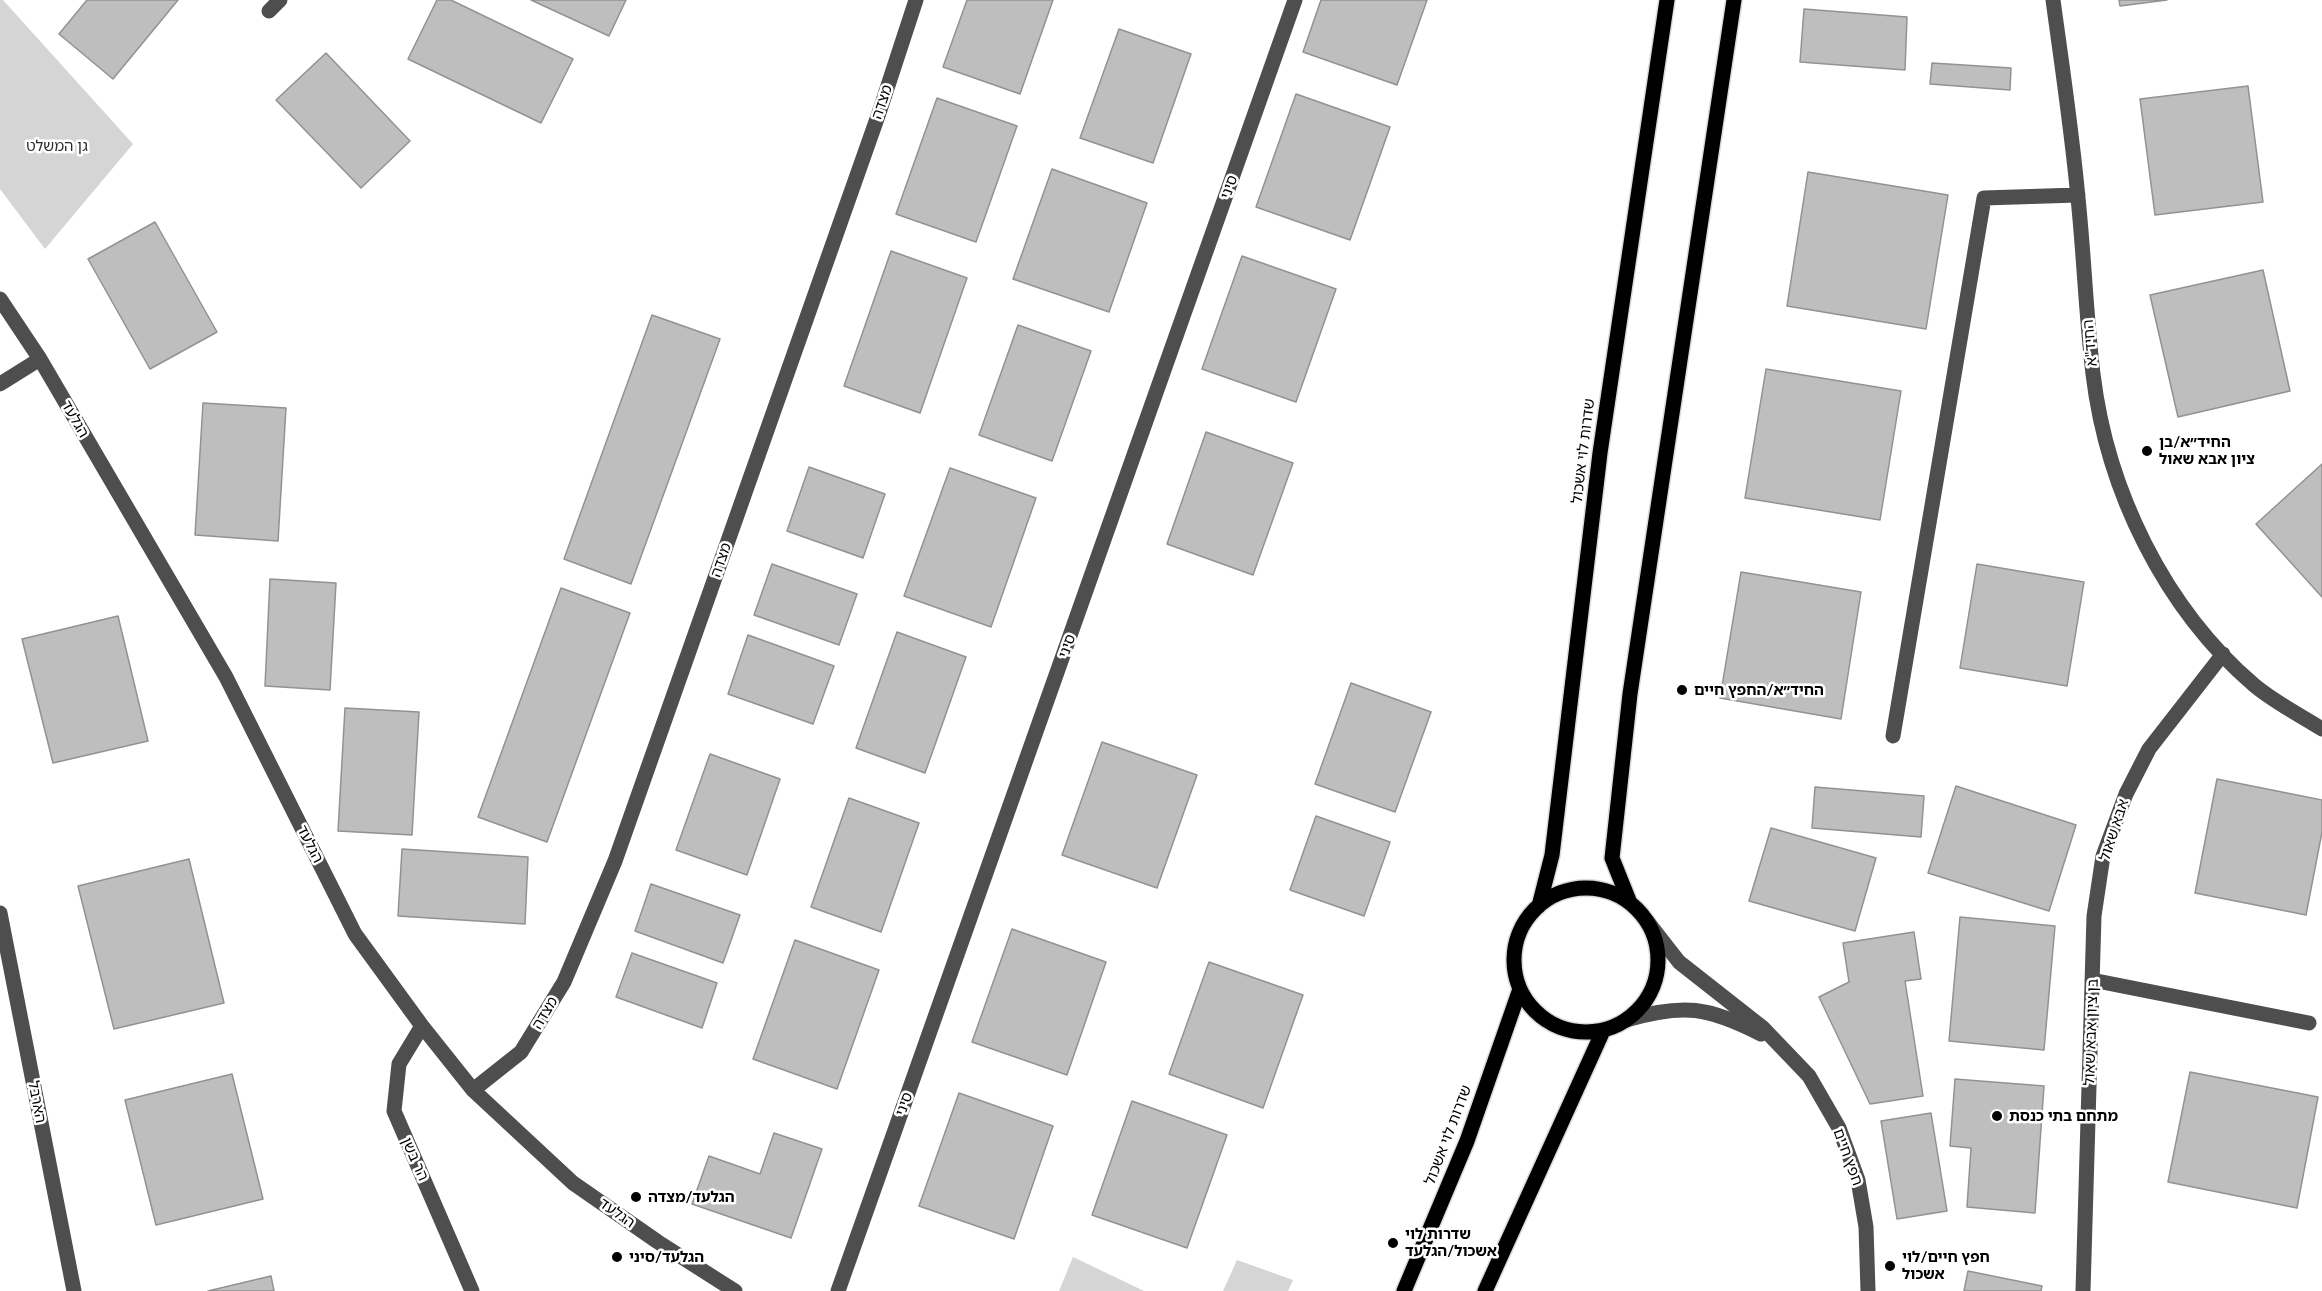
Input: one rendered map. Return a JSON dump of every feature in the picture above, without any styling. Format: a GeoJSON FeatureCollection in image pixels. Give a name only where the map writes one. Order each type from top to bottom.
{"type":"FeatureCollection","features":[{"type":"Feature","properties":{"kind":"main road","name":"שדרות לוי אשכול"},"geometry":{"type":"LineString","coordinates":[[1539,906],[1552,855],[1600,453],[1667,0]]}},
{"type":"Feature","properties":{"kind":"main road"},"geometry":{"type":"LineString","coordinates":[[1630,903],[1612,858],[1630,694],[1734,0]]}},
{"type":"Feature","properties":{"kind":"main road"},"geometry":{"type":"LineString","coordinates":[[1584,888],[1608,892],[1630,903],[1647,921],[1656,942],[1658,964],[1654,986],[1643,1005],[1626,1020],[1603,1031],[1578,1032],[1554,1025],[1534,1010],[1520,989],[1515,967],[1516,944],[1524,923],[1539,906],[1560,893],[1584,888]]}},
{"type":"Feature","properties":{"kind":"main road","name":"שדרות לוי אשכול"},"geometry":{"type":"LineString","coordinates":[[1404,1291],[1467,1141],[1520,989]]}},
{"type":"Feature","properties":{"kind":"main road"},"geometry":{"type":"LineString","coordinates":[[1485,1291],[1603,1031]]}},
{"type":"Feature","properties":{"kind":"street"},"geometry":{"type":"LineString","coordinates":[[269,11],[280,0]]}},
{"type":"Feature","properties":{"kind":"street","name":"מצדה"},"geometry":{"type":"LineString","coordinates":[[473,1090],[521,1052],[564,982],[615,861],[916,0]]}},
{"type":"Feature","properties":{"kind":"street","name":"סיני"},"geometry":{"type":"LineString","coordinates":[[838,1291],[1295,0]]}},
{"type":"Feature","properties":{"kind":"street","name":"החיד\"א"},"geometry":{"type":"LineString","coordinates":[[2053,0],[2078,195],[2093,375],[2106,444],[2130,510],[2159,571],[2198,630],[2255,686],[2322,729]]}},
{"type":"Feature","properties":{"kind":"street"},"geometry":{"type":"LineString","coordinates":[[1893,736],[1984,198],[2078,195]]}},
{"type":"Feature","properties":{"kind":"street","name":"הגלעד"},"geometry":{"type":"LineString","coordinates":[[0,299],[40,359],[226,677],[355,934],[422,1026],[473,1090],[573,1183],[735,1291]]}},
{"type":"Feature","properties":{"kind":"street"},"geometry":{"type":"LineString","coordinates":[[0,384],[40,359]]}},
{"type":"Feature","properties":{"kind":"street","name":"אבא שאול"},"geometry":{"type":"LineString","coordinates":[[2094,916],[2103,856],[2126,794],[2149,749],[2223,654]]}},
{"type":"Feature","properties":{"kind":"street","name":"הארבל"},"geometry":{"type":"LineString","coordinates":[[0,913],[74,1291]]}},
{"type":"Feature","properties":{"kind":"street","name":"בן ציון אבא שאול"},"geometry":{"type":"LineString","coordinates":[[2083,1291],[2094,916]]}},
{"type":"Feature","properties":{"kind":"street","name":"חפץ חיים"},"geometry":{"type":"LineString","coordinates":[[1647,921],[1679,962],[1763,1028],[1809,1076],[1839,1128],[1854,1169],[1866,1227],[1868,1291]]}},
{"type":"Feature","properties":{"kind":"street"},"geometry":{"type":"LineString","coordinates":[[2092,980],[2309,1023]]}},
{"type":"Feature","properties":{"kind":"street","name":"חפץ חיים"},"geometry":{"type":"LineString","coordinates":[[1626,1020],[1662,1009],[1696,1009],[1734,1020],[1777,1042]]}},
{"type":"Feature","properties":{"kind":"street","name":"הר בשן"},"geometry":{"type":"LineString","coordinates":[[422,1026],[399,1064],[394,1111],[472,1291]]}},
{"type":"Feature","properties":{"kind":"green space","name":"גן המשלט"},"geometry":{"type":"Polygon","coordinates":[[[0,0],[3,0],[133,144],[45,249],[0,189],[0,0]]]}},
{"type":"Feature","properties":{"kind":"green space"},"geometry":{"type":"Polygon","coordinates":[[[1073,1257],[1144,1291],[1059,1291],[1073,1257]]]}},
{"type":"Feature","properties":{"kind":"green space"},"geometry":{"type":"Polygon","coordinates":[[[1237,1260],[1293,1280],[1288,1291],[1223,1291],[1237,1260]]]}},
{"type":"Feature","properties":{"kind":"building"},"geometry":{"type":"Polygon","coordinates":[[[87,0],[178,0],[113,79],[59,34],[87,0]]]}},
{"type":"Feature","properties":{"kind":"building"},"geometry":{"type":"Polygon","coordinates":[[[437,0],[451,0],[573,59],[541,123],[408,59],[437,0]]]}},
{"type":"Feature","properties":{"kind":"building"},"geometry":{"type":"Polygon","coordinates":[[[531,0],[626,0],[609,36],[531,0]]]}},
{"type":"Feature","properties":{"kind":"building"},"geometry":{"type":"Polygon","coordinates":[[[967,0],[1053,0],[1020,94],[943,67],[967,0]]]}},
{"type":"Feature","properties":{"kind":"building"},"geometry":{"type":"Polygon","coordinates":[[[1321,0],[1427,0],[1397,85],[1303,52],[1321,0]]]}},
{"type":"Feature","properties":{"kind":"building"},"geometry":{"type":"Polygon","coordinates":[[[2119,0],[2167,0],[2120,6],[2119,0]]]}},
{"type":"Feature","properties":{"kind":"building"},"geometry":{"type":"Polygon","coordinates":[[[1804,9],[1907,17],[1905,70],[1800,62],[1804,9]]]}},
{"type":"Feature","properties":{"kind":"building"},"geometry":{"type":"Polygon","coordinates":[[[1119,29],[1191,54],[1153,163],[1080,138],[1119,29]]]}},
{"type":"Feature","properties":{"kind":"building"},"geometry":{"type":"Polygon","coordinates":[[[326,53],[410,141],[361,188],[276,100],[326,53]]]}},
{"type":"Feature","properties":{"kind":"building"},"geometry":{"type":"Polygon","coordinates":[[[1932,63],[2011,68],[2010,90],[1930,84],[1932,63]]]}},
{"type":"Feature","properties":{"kind":"building"},"geometry":{"type":"Polygon","coordinates":[[[2248,86],[2263,202],[2155,215],[2140,99],[2248,86]]]}},
{"type":"Feature","properties":{"kind":"building"},"geometry":{"type":"Polygon","coordinates":[[[1296,94],[1390,127],[1350,240],[1256,207],[1296,94]]]}},
{"type":"Feature","properties":{"kind":"building"},"geometry":{"type":"Polygon","coordinates":[[[937,98],[1017,126],[976,242],[896,214],[937,98]]]}},
{"type":"Feature","properties":{"kind":"building"},"geometry":{"type":"Polygon","coordinates":[[[1052,169],[1147,203],[1109,312],[1013,279],[1052,169]]]}},
{"type":"Feature","properties":{"kind":"building"},"geometry":{"type":"Polygon","coordinates":[[[1808,172],[1948,195],[1926,329],[1787,306],[1808,172]]]}},
{"type":"Feature","properties":{"kind":"building"},"geometry":{"type":"Polygon","coordinates":[[[155,222],[217,332],[150,369],[88,259],[155,222]]]}},
{"type":"Feature","properties":{"kind":"building"},"geometry":{"type":"Polygon","coordinates":[[[891,251],[967,278],[920,413],[844,386],[891,251]]]}},
{"type":"Feature","properties":{"kind":"building"},"geometry":{"type":"Polygon","coordinates":[[[1242,256],[1336,289],[1296,402],[1202,369],[1242,256]]]}},
{"type":"Feature","properties":{"kind":"building"},"geometry":{"type":"Polygon","coordinates":[[[2263,270],[2290,391],[2178,417],[2150,295],[2263,270]]]}},
{"type":"Feature","properties":{"kind":"building"},"geometry":{"type":"Polygon","coordinates":[[[652,315],[720,339],[631,584],[564,559],[652,315]]]}},
{"type":"Feature","properties":{"kind":"building"},"geometry":{"type":"Polygon","coordinates":[[[1018,325],[1091,351],[1052,461],[979,435],[1018,325]]]}},
{"type":"Feature","properties":{"kind":"building"},"geometry":{"type":"Polygon","coordinates":[[[1766,369],[1901,391],[1880,520],[1745,498],[1766,369]]]}},
{"type":"Feature","properties":{"kind":"building"},"geometry":{"type":"Polygon","coordinates":[[[203,403],[286,408],[278,541],[195,535],[203,403]]]}},
{"type":"Feature","properties":{"kind":"building"},"geometry":{"type":"Polygon","coordinates":[[[1206,432],[1293,463],[1253,575],[1167,544],[1206,432]]]}},
{"type":"Feature","properties":{"kind":"building"},"geometry":{"type":"Polygon","coordinates":[[[2322,464],[2322,597],[2256,524],[2322,464]]]}},
{"type":"Feature","properties":{"kind":"building"},"geometry":{"type":"Polygon","coordinates":[[[809,467],[885,494],[863,558],[787,531],[809,467]]]}},
{"type":"Feature","properties":{"kind":"building"},"geometry":{"type":"Polygon","coordinates":[[[950,468],[1036,498],[991,627],[904,596],[950,468]]]}},
{"type":"Feature","properties":{"kind":"building"},"geometry":{"type":"Polygon","coordinates":[[[772,564],[857,594],[839,645],[754,615],[772,564]]]}},
{"type":"Feature","properties":{"kind":"building"},"geometry":{"type":"Polygon","coordinates":[[[1977,564],[2084,582],[2067,686],[1960,668],[1977,564]]]}},
{"type":"Feature","properties":{"kind":"building"},"geometry":{"type":"Polygon","coordinates":[[[1741,572],[1861,592],[1841,719],[1720,698],[1741,572]]]}},
{"type":"Feature","properties":{"kind":"building"},"geometry":{"type":"Polygon","coordinates":[[[270,579],[336,583],[330,690],[265,686],[270,579]]]}},
{"type":"Feature","properties":{"kind":"building"},"geometry":{"type":"Polygon","coordinates":[[[561,588],[630,613],[547,842],[478,817],[561,588]]]}},
{"type":"Feature","properties":{"kind":"building"},"geometry":{"type":"Polygon","coordinates":[[[118,616],[148,741],[53,763],[22,639],[118,616]]]}},
{"type":"Feature","properties":{"kind":"building"},"geometry":{"type":"Polygon","coordinates":[[[897,632],[966,657],[925,773],[856,748],[897,632]]]}},
{"type":"Feature","properties":{"kind":"building"},"geometry":{"type":"Polygon","coordinates":[[[748,635],[834,666],[813,724],[728,694],[748,635]]]}},
{"type":"Feature","properties":{"kind":"building"},"geometry":{"type":"Polygon","coordinates":[[[1351,683],[1431,712],[1395,812],[1315,784],[1351,683]]]}},
{"type":"Feature","properties":{"kind":"building"},"geometry":{"type":"Polygon","coordinates":[[[345,708],[419,712],[412,835],[338,831],[345,708]]]}},
{"type":"Feature","properties":{"kind":"building"},"geometry":{"type":"Polygon","coordinates":[[[1102,742],[1197,775],[1157,888],[1062,855],[1102,742]]]}},
{"type":"Feature","properties":{"kind":"building"},"geometry":{"type":"Polygon","coordinates":[[[710,754],[780,779],[747,875],[676,850],[710,754]]]}},
{"type":"Feature","properties":{"kind":"building"},"geometry":{"type":"Polygon","coordinates":[[[2217,779],[2322,800],[2322,832],[2306,915],[2195,893],[2217,779]]]}},
{"type":"Feature","properties":{"kind":"building"},"geometry":{"type":"Polygon","coordinates":[[[1956,786],[2076,825],[2049,911],[1928,873],[1956,786]]]}},
{"type":"Feature","properties":{"kind":"building"},"geometry":{"type":"Polygon","coordinates":[[[1815,787],[1924,796],[1921,837],[1812,828],[1815,787]]]}},
{"type":"Feature","properties":{"kind":"building"},"geometry":{"type":"Polygon","coordinates":[[[849,798],[919,823],[881,932],[811,907],[849,798]]]}},
{"type":"Feature","properties":{"kind":"building"},"geometry":{"type":"Polygon","coordinates":[[[1316,816],[1390,842],[1364,916],[1290,890],[1316,816]]]}},
{"type":"Feature","properties":{"kind":"building"},"geometry":{"type":"Polygon","coordinates":[[[1771,828],[1876,858],[1855,931],[1749,901],[1771,828]]]}},
{"type":"Feature","properties":{"kind":"building"},"geometry":{"type":"Polygon","coordinates":[[[402,849],[528,857],[525,924],[398,916],[402,849]]]}},
{"type":"Feature","properties":{"kind":"building"},"geometry":{"type":"Polygon","coordinates":[[[189,859],[224,1003],[114,1029],[78,886],[189,859]]]}},
{"type":"Feature","properties":{"kind":"building"},"geometry":{"type":"Polygon","coordinates":[[[651,884],[740,915],[723,963],[635,931],[651,884]]]}},
{"type":"Feature","properties":{"kind":"building"},"geometry":{"type":"Polygon","coordinates":[[[1960,917],[2055,926],[2044,1050],[1949,1041],[1960,917]]]}},
{"type":"Feature","properties":{"kind":"building"},"geometry":{"type":"Polygon","coordinates":[[[1012,929],[1106,962],[1067,1075],[972,1042],[1012,929]]]}},
{"type":"Feature","properties":{"kind":"building"},"geometry":{"type":"Polygon","coordinates":[[[1914,932],[1921,979],[1905,981],[1923,1096],[1870,1104],[1819,997],[1849,982],[1843,943],[1914,932]]]}},
{"type":"Feature","properties":{"kind":"building"},"geometry":{"type":"Polygon","coordinates":[[[795,940],[879,970],[837,1089],[753,1059],[795,940]]]}},
{"type":"Feature","properties":{"kind":"building"},"geometry":{"type":"Polygon","coordinates":[[[632,953],[717,983],[702,1028],[616,997],[632,953]]]}},
{"type":"Feature","properties":{"kind":"building"},"geometry":{"type":"Polygon","coordinates":[[[1209,962],[1303,995],[1263,1108],[1169,1074],[1209,962]]]}},
{"type":"Feature","properties":{"kind":"building"},"geometry":{"type":"Polygon","coordinates":[[[2190,1072],[2318,1097],[2297,1208],[2168,1182],[2190,1072]]]}},
{"type":"Feature","properties":{"kind":"building"},"geometry":{"type":"Polygon","coordinates":[[[232,1074],[263,1199],[156,1225],[125,1100],[232,1074]]]}},
{"type":"Feature","properties":{"kind":"building","name":"מתחם בתי כנסת"},"geometry":{"type":"Polygon","coordinates":[[[1955,1079],[2044,1086],[2035,1213],[1967,1207],[1971,1148],[1950,1146],[1955,1079]]]}},
{"type":"Feature","properties":{"kind":"building"},"geometry":{"type":"Polygon","coordinates":[[[959,1093],[1053,1126],[1014,1239],[919,1206],[959,1093]]]}},
{"type":"Feature","properties":{"kind":"building"},"geometry":{"type":"Polygon","coordinates":[[[1132,1101],[1227,1135],[1187,1248],[1092,1215],[1132,1101]]]}},
{"type":"Feature","properties":{"kind":"building"},"geometry":{"type":"Polygon","coordinates":[[[1931,1113],[1947,1211],[1897,1219],[1881,1121],[1931,1113]]]}},
{"type":"Feature","properties":{"kind":"building"},"geometry":{"type":"Polygon","coordinates":[[[774,1133],[822,1149],[791,1238],[692,1204],[709,1156],[760,1174],[774,1133]]]}},
{"type":"Feature","properties":{"kind":"building"},"geometry":{"type":"Polygon","coordinates":[[[1968,1271],[2042,1286],[2041,1291],[1964,1291],[1968,1271]]]}},
{"type":"Feature","properties":{"kind":"building"},"geometry":{"type":"Polygon","coordinates":[[[271,1276],[274,1291],[208,1291],[271,1276]]]}},
{"type":"Feature","properties":{"kind":"place","name":"החיד״א/בן ציון אבא שאול"},"geometry":{"type":"Point","coordinates":[2147,451]}},
{"type":"Feature","properties":{"kind":"place","name":"החיד״א/החפץ חיים"},"geometry":{"type":"Point","coordinates":[1682,690]}},
{"type":"Feature","properties":{"kind":"place","name":"מתחם בתי כנסת"},"geometry":{"type":"Point","coordinates":[1997,1116]}},
{"type":"Feature","properties":{"kind":"place","name":"הגלעד/מצדה"},"geometry":{"type":"Point","coordinates":[636,1197]}},
{"type":"Feature","properties":{"kind":"place","name":"שדרות לוי אשכול/הגלעד"},"geometry":{"type":"Point","coordinates":[1393,1243]}},
{"type":"Feature","properties":{"kind":"place","name":"הגלעד/סיני"},"geometry":{"type":"Point","coordinates":[617,1257]}},
{"type":"Feature","properties":{"kind":"place","name":"חפץ חיים/לוי אשכול"},"geometry":{"type":"Point","coordinates":[1890,1266]}}]}
